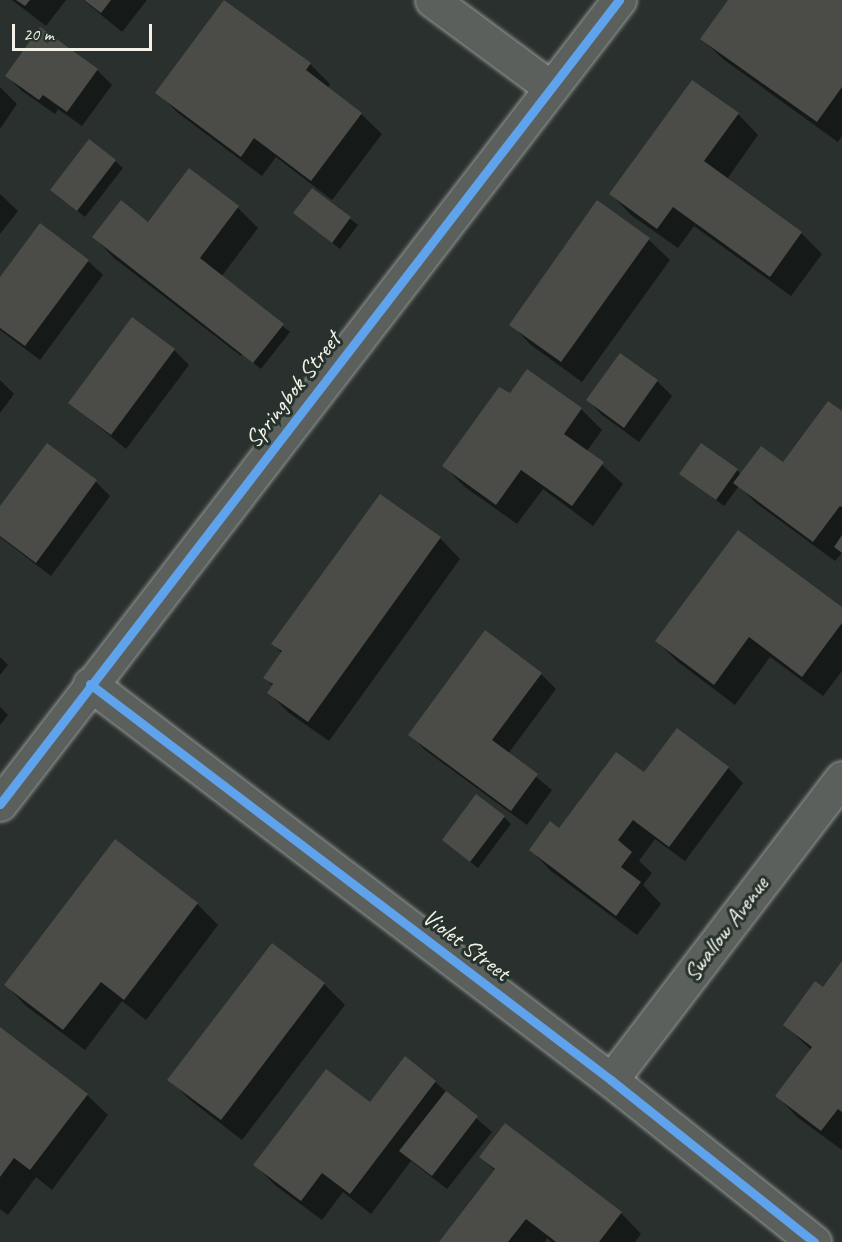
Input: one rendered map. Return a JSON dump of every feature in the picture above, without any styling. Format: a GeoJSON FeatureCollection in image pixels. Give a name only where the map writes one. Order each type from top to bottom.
{"type":"FeatureCollection","features":[{"type":"Feature","properties":{"kind":"street"},"geometry":{"type":"LineString","coordinates":[[432,0],[551,88]]}},
{"type":"Feature","properties":{"kind":"street","name":"Springbok Street"},"geometry":{"type":"LineString","coordinates":[[0,804],[90,684],[619,0]]}},
{"type":"Feature","properties":{"kind":"street","name":"Violet Street"},"geometry":{"type":"LineString","coordinates":[[90,684],[611,1080],[814,1242]]}},
{"type":"Feature","properties":{"kind":"street","name":"Swallow Avenue"},"geometry":{"type":"LineString","coordinates":[[611,1080],[842,778]]}},
{"type":"Feature","properties":{"kind":"building"},"geometry":{"type":"Polygon","coordinates":[[[16,0],[30,0],[25,6],[16,0]]]}},
{"type":"Feature","properties":{"kind":"building"},"geometry":{"type":"Polygon","coordinates":[[[84,0],[111,0],[101,13],[84,0]]]}},
{"type":"Feature","properties":{"kind":"building"},"geometry":{"type":"Polygon","coordinates":[[[224,0],[311,63],[306,70],[362,113],[311,181],[254,138],[241,157],[155,93],[224,0]]]}},
{"type":"Feature","properties":{"kind":"building"},"geometry":{"type":"Polygon","coordinates":[[[728,0],[842,0],[842,87],[817,122],[700,39],[728,0]]]}},
{"type":"Feature","properties":{"kind":"building"},"geometry":{"type":"Polygon","coordinates":[[[40,27],[98,69],[67,112],[43,95],[39,100],[5,76],[40,27]]]}},
{"type":"Feature","properties":{"kind":"building"},"geometry":{"type":"Polygon","coordinates":[[[692,80],[739,113],[704,161],[802,232],[770,277],[673,207],[657,229],[609,194],[692,80]]]}},
{"type":"Feature","properties":{"kind":"building"},"geometry":{"type":"Polygon","coordinates":[[[89,139],[116,160],[77,211],[50,190],[89,139]]]}},
{"type":"Feature","properties":{"kind":"building"},"geometry":{"type":"Polygon","coordinates":[[[189,168],[239,206],[200,258],[284,324],[253,363],[92,237],[121,200],[148,222],[189,168]]]}},
{"type":"Feature","properties":{"kind":"building"},"geometry":{"type":"Polygon","coordinates":[[[312,188],[351,217],[332,243],[293,213],[312,188]]]}},
{"type":"Feature","properties":{"kind":"building"},"geometry":{"type":"Polygon","coordinates":[[[597,200],[650,238],[561,362],[509,325],[597,200]]]}},
{"type":"Feature","properties":{"kind":"building"},"geometry":{"type":"Polygon","coordinates":[[[40,223],[89,260],[25,346],[0,328],[0,277],[40,223]]]}},
{"type":"Feature","properties":{"kind":"building"},"geometry":{"type":"Polygon","coordinates":[[[132,317],[175,349],[111,435],[68,403],[132,317]]]}},
{"type":"Feature","properties":{"kind":"building"},"geometry":{"type":"Polygon","coordinates":[[[620,353],[658,380],[624,428],[586,400],[620,353]]]}},
{"type":"Feature","properties":{"kind":"building"},"geometry":{"type":"Polygon","coordinates":[[[527,369],[582,408],[564,434],[604,462],[572,506],[521,470],[496,505],[442,466],[499,387],[510,393],[527,369]]]}},
{"type":"Feature","properties":{"kind":"building"},"geometry":{"type":"Polygon","coordinates":[[[828,401],[842,411],[842,507],[840,506],[813,542],[733,483],[761,446],[783,462],[828,401]]]}},
{"type":"Feature","properties":{"kind":"building"},"geometry":{"type":"Polygon","coordinates":[[[47,443],[97,480],[36,563],[0,536],[0,506],[47,443]]]}},
{"type":"Feature","properties":{"kind":"building"},"geometry":{"type":"Polygon","coordinates":[[[701,443],[738,469],[716,500],[679,474],[701,443]]]}},
{"type":"Feature","properties":{"kind":"building"},"geometry":{"type":"Polygon","coordinates":[[[380,494],[441,537],[308,722],[267,693],[273,684],[263,678],[282,651],[271,644],[380,494]]]}},
{"type":"Feature","properties":{"kind":"building"},"geometry":{"type":"Polygon","coordinates":[[[738,530],[842,607],[842,623],[802,677],[749,637],[714,685],[655,641],[738,530]]]}},
{"type":"Feature","properties":{"kind":"building"},"geometry":{"type":"Polygon","coordinates":[[[842,535],[842,553],[834,547],[842,535]]]}},
{"type":"Feature","properties":{"kind":"building"},"geometry":{"type":"Polygon","coordinates":[[[485,630],[542,673],[492,740],[538,774],[511,811],[408,735],[485,630]]]}},
{"type":"Feature","properties":{"kind":"building"},"geometry":{"type":"Polygon","coordinates":[[[677,728],[729,767],[669,847],[633,820],[618,840],[632,852],[621,867],[641,882],[616,916],[529,850],[550,821],[559,828],[616,752],[644,772],[677,728]]]}},
{"type":"Feature","properties":{"kind":"building"},"geometry":{"type":"Polygon","coordinates":[[[476,794],[505,816],[470,862],[442,840],[476,794]]]}},
{"type":"Feature","properties":{"kind":"building"},"geometry":{"type":"Polygon","coordinates":[[[115,839],[198,903],[124,1000],[101,982],[63,1030],[4,985],[115,839]]]}},
{"type":"Feature","properties":{"kind":"building"},"geometry":{"type":"Polygon","coordinates":[[[272,943],[325,983],[221,1120],[167,1080],[272,943]]]}},
{"type":"Feature","properties":{"kind":"building"},"geometry":{"type":"Polygon","coordinates":[[[842,961],[842,1112],[838,1109],[821,1131],[775,1096],[812,1047],[783,1025],[815,981],[823,987],[842,961]]]}},
{"type":"Feature","properties":{"kind":"building"},"geometry":{"type":"Polygon","coordinates":[[[0,1027],[88,1094],[30,1170],[14,1158],[0,1177],[0,1027]]]}},
{"type":"Feature","properties":{"kind":"building"},"geometry":{"type":"Polygon","coordinates":[[[405,1056],[436,1081],[350,1194],[322,1173],[301,1201],[253,1165],[326,1069],[370,1102],[405,1056]]]}},
{"type":"Feature","properties":{"kind":"building"},"geometry":{"type":"Polygon","coordinates":[[[446,1091],[478,1116],[432,1176],[399,1151],[446,1091]]]}},
{"type":"Feature","properties":{"kind":"building"},"geometry":{"type":"Polygon","coordinates":[[[505,1123],[622,1212],[599,1242],[556,1242],[526,1219],[508,1242],[439,1242],[495,1169],[479,1157],[505,1123]]]}},
{"type":"Feature","properties":{"kind":"cycle path"},"geometry":{"type":"LineString","coordinates":[[0,804],[619,0]]}},
{"type":"Feature","properties":{"kind":"cycle path"},"geometry":{"type":"LineString","coordinates":[[90,684],[611,1080],[814,1242]]}}]}
